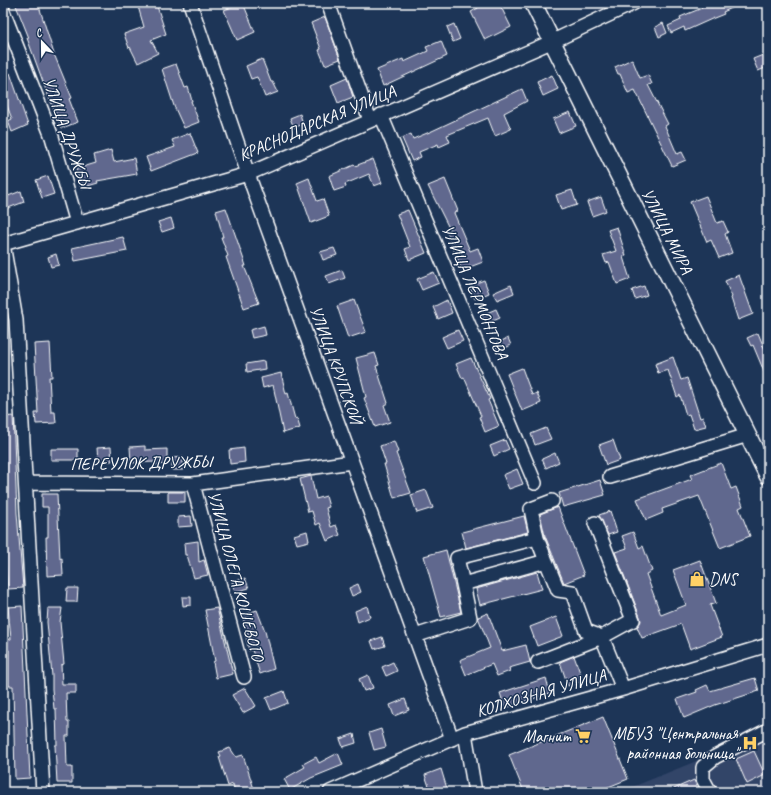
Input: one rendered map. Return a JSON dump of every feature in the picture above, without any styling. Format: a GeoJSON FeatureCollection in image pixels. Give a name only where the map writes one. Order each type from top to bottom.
{"type":"FeatureCollection","features":[{"type":"Feature","properties":{"kind":"main road","name":"УЛИЦА МИРА"},"geometry":{"type":"LineString","coordinates":[[532,3],[768,476]]}},
{"type":"Feature","properties":{"kind":"street","name":"УЛИЦА КРУПСКОЙ"},"geometry":{"type":"LineString","coordinates":[[190,3],[248,174],[452,739]]}},
{"type":"Feature","properties":{"kind":"street","name":"УЛИЦА ЛЕРМОНТОВА"},"geometry":{"type":"LineString","coordinates":[[328,3],[376,118],[535,483]]}},
{"type":"Feature","properties":{"kind":"street","name":"КРАСНОДАРСКАЯ УЛИЦА"},"geometry":{"type":"LineString","coordinates":[[3,244],[248,174],[551,42],[634,3]]}},
{"type":"Feature","properties":{"kind":"street","name":"УЛИЦА ДРУЖБЫ"},"geometry":{"type":"LineString","coordinates":[[3,11],[52,137],[77,223]]}},
{"type":"Feature","properties":{"kind":"street"},"geometry":{"type":"LineString","coordinates":[[3,244],[16,320],[43,792]]}},
{"type":"Feature","properties":{"kind":"street"},"geometry":{"type":"LineString","coordinates":[[610,477],[748,435]]}},
{"type":"Feature","properties":{"kind":"street","name":"ПЕРЕУЛОК ДРУЖБЫ"},"geometry":{"type":"LineString","coordinates":[[26,483],[193,484],[352,462]]}},
{"type":"Feature","properties":{"kind":"street","name":"УЛИЦА ОЛЕГА КОШЕВОГО"},"geometry":{"type":"LineString","coordinates":[[193,484],[244,677]]}},
{"type":"Feature","properties":{"kind":"street"},"geometry":{"type":"LineString","coordinates":[[552,501],[531,508],[537,538],[558,590],[572,592],[586,631],[602,637],[623,689]]}},
{"type":"Feature","properties":{"kind":"street"},"geometry":{"type":"LineString","coordinates":[[538,662],[602,637],[633,620],[595,523]]}},
{"type":"Feature","properties":{"kind":"street"},"geometry":{"type":"LineString","coordinates":[[415,636],[470,618],[457,558],[537,538]]}},
{"type":"Feature","properties":{"kind":"street"},"geometry":{"type":"LineString","coordinates":[[463,584],[546,561]]}},
{"type":"Feature","properties":{"kind":"street","name":"КОЛХОЗНАЯ УЛИЦА"},"geometry":{"type":"LineString","coordinates":[[330,792],[465,733],[623,689],[768,645]]}},
{"type":"Feature","properties":{"kind":"street"},"geometry":{"type":"LineString","coordinates":[[710,792],[703,779],[703,768],[715,757],[768,730]]}},
{"type":"Feature","properties":{"kind":"street"},"geometry":{"type":"LineString","coordinates":[[465,733],[475,792]]}},
{"type":"Feature","properties":{"kind":"shaded area","name":"МБУЗ \"Центральная районная больница\""},"geometry":{"type":"Polygon","coordinates":[[[768,724],[768,792],[620,792],[694,762],[768,724]]]}},
{"type":"Feature","properties":{"kind":"building"},"geometry":{"type":"Polygon","coordinates":[[[15,3],[38,3],[54,54],[72,98],[69,99],[78,122],[62,128],[46,90],[27,38],[29,38],[15,3]]]}},
{"type":"Feature","properties":{"kind":"building"},"geometry":{"type":"Polygon","coordinates":[[[137,3],[156,3],[166,34],[151,40],[158,53],[138,63],[130,47],[129,48],[124,34],[144,27],[137,3]]]}},
{"type":"Feature","properties":{"kind":"building"},"geometry":{"type":"Polygon","coordinates":[[[243,3],[255,32],[237,40],[224,10],[243,3]]]}},
{"type":"Feature","properties":{"kind":"building"},"geometry":{"type":"Polygon","coordinates":[[[476,3],[499,3],[511,27],[485,40],[471,12],[478,8],[476,3]]]}},
{"type":"Feature","properties":{"kind":"building"},"geometry":{"type":"Polygon","coordinates":[[[700,3],[709,3],[711,7],[721,3],[743,3],[723,12],[724,14],[685,31],[684,27],[671,33],[668,26],[681,20],[680,17],[702,8],[700,3]]]}},
{"type":"Feature","properties":{"kind":"building"},"geometry":{"type":"Polygon","coordinates":[[[325,17],[340,59],[325,65],[319,50],[321,49],[311,23],[325,17]]]}},
{"type":"Feature","properties":{"kind":"building"},"geometry":{"type":"Polygon","coordinates":[[[663,23],[667,33],[659,37],[655,27],[663,23]]]}},
{"type":"Feature","properties":{"kind":"building"},"geometry":{"type":"Polygon","coordinates":[[[454,24],[460,39],[453,42],[447,27],[454,24]]]}},
{"type":"Feature","properties":{"kind":"building"},"geometry":{"type":"Polygon","coordinates":[[[441,41],[447,56],[383,86],[377,70],[403,59],[404,62],[428,51],[426,47],[441,41]]]}},
{"type":"Feature","properties":{"kind":"building"},"geometry":{"type":"Polygon","coordinates":[[[768,53],[768,67],[758,71],[753,59],[768,53]]]}},
{"type":"Feature","properties":{"kind":"building"},"geometry":{"type":"Polygon","coordinates":[[[262,59],[271,82],[273,82],[278,92],[265,97],[257,77],[251,79],[246,66],[262,59]]]}},
{"type":"Feature","properties":{"kind":"building"},"geometry":{"type":"Polygon","coordinates":[[[632,59],[640,78],[648,75],[652,84],[648,85],[668,124],[665,126],[677,154],[682,152],[686,160],[672,166],[635,90],[628,93],[620,74],[618,74],[615,67],[632,59]]]}},
{"type":"Feature","properties":{"kind":"building"},"geometry":{"type":"Polygon","coordinates":[[[176,64],[185,88],[188,87],[191,101],[199,122],[184,128],[174,106],[162,69],[176,64]]]}},
{"type":"Feature","properties":{"kind":"building"},"geometry":{"type":"Polygon","coordinates":[[[10,73],[28,125],[12,132],[8,121],[12,119],[3,95],[3,76],[10,73]]]}},
{"type":"Feature","properties":{"kind":"building"},"geometry":{"type":"Polygon","coordinates":[[[552,75],[558,89],[543,96],[537,82],[552,75]]]}},
{"type":"Feature","properties":{"kind":"building"},"geometry":{"type":"Polygon","coordinates":[[[347,78],[353,97],[338,103],[331,85],[347,78]]]}},
{"type":"Feature","properties":{"kind":"building"},"geometry":{"type":"Polygon","coordinates":[[[522,89],[527,101],[504,113],[511,129],[495,136],[488,118],[447,135],[450,142],[439,147],[438,144],[419,152],[421,157],[412,161],[402,138],[411,134],[413,139],[522,89]]]}},
{"type":"Feature","properties":{"kind":"building"},"geometry":{"type":"Polygon","coordinates":[[[570,112],[576,126],[559,133],[553,119],[570,112]]]}},
{"type":"Feature","properties":{"kind":"building"},"geometry":{"type":"Polygon","coordinates":[[[300,114],[303,124],[294,128],[290,118],[300,114]]]}},
{"type":"Feature","properties":{"kind":"building"},"geometry":{"type":"Polygon","coordinates":[[[190,133],[198,153],[151,171],[146,157],[175,147],[172,140],[190,133]]]}},
{"type":"Feature","properties":{"kind":"building"},"geometry":{"type":"Polygon","coordinates":[[[111,150],[114,162],[134,158],[137,174],[97,181],[98,183],[81,188],[76,169],[96,163],[94,155],[111,150]]]}},
{"type":"Feature","properties":{"kind":"building"},"geometry":{"type":"Polygon","coordinates":[[[373,159],[382,183],[374,186],[369,174],[345,184],[346,187],[334,191],[329,176],[354,165],[355,166],[373,159]]]}},
{"type":"Feature","properties":{"kind":"building"},"geometry":{"type":"Polygon","coordinates":[[[48,176],[54,194],[42,198],[36,180],[48,176]]]}},
{"type":"Feature","properties":{"kind":"building"},"geometry":{"type":"Polygon","coordinates":[[[309,178],[317,201],[323,199],[329,216],[311,223],[297,183],[309,178]]]}},
{"type":"Feature","properties":{"kind":"building"},"geometry":{"type":"Polygon","coordinates":[[[445,179],[458,211],[454,213],[470,251],[478,248],[483,262],[462,270],[447,232],[450,230],[428,186],[445,179]]]}},
{"type":"Feature","properties":{"kind":"building"},"geometry":{"type":"Polygon","coordinates":[[[572,190],[577,205],[561,210],[556,195],[572,190]]]}},
{"type":"Feature","properties":{"kind":"building"},"geometry":{"type":"Polygon","coordinates":[[[21,191],[24,202],[3,210],[3,198],[21,191]]]}},
{"type":"Feature","properties":{"kind":"building"},"geometry":{"type":"Polygon","coordinates":[[[706,196],[717,223],[723,221],[728,232],[725,234],[732,253],[719,258],[711,240],[707,242],[690,202],[706,196]]]}},
{"type":"Feature","properties":{"kind":"building"},"geometry":{"type":"Polygon","coordinates":[[[601,197],[606,211],[592,216],[587,202],[601,197]]]}},
{"type":"Feature","properties":{"kind":"building"},"geometry":{"type":"Polygon","coordinates":[[[226,208],[246,266],[244,266],[259,303],[244,308],[226,257],[228,256],[221,237],[223,237],[216,211],[226,208]]]}},
{"type":"Feature","properties":{"kind":"building"},"geometry":{"type":"Polygon","coordinates":[[[408,210],[426,253],[409,260],[405,249],[410,247],[397,214],[408,210]]]}},
{"type":"Feature","properties":{"kind":"building"},"geometry":{"type":"Polygon","coordinates":[[[171,218],[174,228],[162,232],[158,222],[171,218]]]}},
{"type":"Feature","properties":{"kind":"building"},"geometry":{"type":"Polygon","coordinates":[[[617,227],[626,256],[623,257],[630,279],[617,284],[609,262],[606,263],[603,255],[616,251],[608,230],[617,227]]]}},
{"type":"Feature","properties":{"kind":"building"},"geometry":{"type":"Polygon","coordinates":[[[123,237],[127,251],[75,261],[72,248],[123,237]]]}},
{"type":"Feature","properties":{"kind":"building"},"geometry":{"type":"Polygon","coordinates":[[[334,248],[337,255],[323,260],[320,252],[334,248]]]}},
{"type":"Feature","properties":{"kind":"building"},"geometry":{"type":"Polygon","coordinates":[[[56,254],[59,265],[51,267],[48,257],[56,254]]]}},
{"type":"Feature","properties":{"kind":"building"},"geometry":{"type":"Polygon","coordinates":[[[342,270],[345,278],[329,284],[326,276],[342,270]]]}},
{"type":"Feature","properties":{"kind":"building"},"geometry":{"type":"Polygon","coordinates":[[[434,272],[439,283],[422,290],[417,279],[434,272]]]}},
{"type":"Feature","properties":{"kind":"building"},"geometry":{"type":"Polygon","coordinates":[[[739,275],[753,314],[738,320],[731,298],[732,297],[725,281],[739,275]]]}},
{"type":"Feature","properties":{"kind":"building"},"geometry":{"type":"Polygon","coordinates":[[[484,280],[489,293],[475,299],[469,286],[484,280]]]}},
{"type":"Feature","properties":{"kind":"building"},"geometry":{"type":"Polygon","coordinates":[[[511,285],[514,293],[497,300],[493,293],[511,285]]]}},
{"type":"Feature","properties":{"kind":"building"},"geometry":{"type":"Polygon","coordinates":[[[644,286],[647,295],[635,299],[632,290],[644,286]]]}},
{"type":"Feature","properties":{"kind":"building"},"geometry":{"type":"Polygon","coordinates":[[[354,300],[366,332],[348,338],[337,306],[354,300]]]}},
{"type":"Feature","properties":{"kind":"building"},"geometry":{"type":"Polygon","coordinates":[[[447,300],[452,313],[438,319],[433,307],[447,300]]]}},
{"type":"Feature","properties":{"kind":"building"},"geometry":{"type":"Polygon","coordinates":[[[496,309],[500,318],[486,324],[482,315],[496,309]]]}},
{"type":"Feature","properties":{"kind":"building"},"geometry":{"type":"Polygon","coordinates":[[[264,326],[266,335],[252,338],[250,330],[264,326]]]}},
{"type":"Feature","properties":{"kind":"building"},"geometry":{"type":"Polygon","coordinates":[[[458,330],[463,341],[447,348],[442,337],[458,330]]]}},
{"type":"Feature","properties":{"kind":"building"},"geometry":{"type":"Polygon","coordinates":[[[758,333],[768,357],[768,381],[753,345],[751,346],[747,338],[758,333]]]}},
{"type":"Feature","properties":{"kind":"building"},"geometry":{"type":"Polygon","coordinates":[[[508,338],[511,345],[498,352],[495,344],[508,338]]]}},
{"type":"Feature","properties":{"kind":"building"},"geometry":{"type":"Polygon","coordinates":[[[50,343],[52,377],[49,377],[51,412],[55,412],[56,423],[36,424],[35,413],[38,413],[34,344],[50,343]]]}},
{"type":"Feature","properties":{"kind":"building"},"geometry":{"type":"Polygon","coordinates":[[[375,353],[379,365],[376,366],[388,403],[384,405],[390,422],[375,427],[364,398],[366,397],[356,358],[375,353]]]}},
{"type":"Feature","properties":{"kind":"building"},"geometry":{"type":"Polygon","coordinates":[[[673,357],[681,380],[687,378],[700,418],[703,417],[706,426],[694,429],[689,414],[686,415],[680,395],[677,397],[668,370],[658,373],[655,364],[673,357]]]}},
{"type":"Feature","properties":{"kind":"building"},"geometry":{"type":"Polygon","coordinates":[[[471,358],[490,399],[488,400],[499,426],[485,432],[479,417],[481,416],[464,377],[462,378],[456,364],[471,358]]]}},
{"type":"Feature","properties":{"kind":"building"},"geometry":{"type":"Polygon","coordinates":[[[264,361],[265,369],[247,372],[246,364],[264,361]]]}},
{"type":"Feature","properties":{"kind":"building"},"geometry":{"type":"Polygon","coordinates":[[[522,368],[532,395],[537,393],[541,403],[522,411],[507,374],[522,368]]]}},
{"type":"Feature","properties":{"kind":"building"},"geometry":{"type":"Polygon","coordinates":[[[281,373],[286,394],[288,393],[295,419],[297,418],[300,428],[283,433],[273,385],[263,388],[261,378],[281,373]]]}},
{"type":"Feature","properties":{"kind":"building"},"geometry":{"type":"Polygon","coordinates":[[[13,416],[17,513],[23,588],[8,589],[4,550],[4,526],[6,526],[3,483],[3,417],[13,416]]]}},
{"type":"Feature","properties":{"kind":"building"},"geometry":{"type":"Polygon","coordinates":[[[546,428],[551,439],[535,445],[531,434],[546,428]]]}},
{"type":"Feature","properties":{"kind":"building"},"geometry":{"type":"Polygon","coordinates":[[[505,440],[509,449],[494,456],[490,446],[505,440]]]}},
{"type":"Feature","properties":{"kind":"building"},"geometry":{"type":"Polygon","coordinates":[[[613,440],[620,460],[606,465],[599,445],[613,440]]]}},
{"type":"Feature","properties":{"kind":"building"},"geometry":{"type":"Polygon","coordinates":[[[394,441],[398,452],[396,453],[411,493],[394,498],[380,446],[394,441]]]}},
{"type":"Feature","properties":{"kind":"building"},"geometry":{"type":"Polygon","coordinates":[[[145,446],[145,450],[167,449],[167,464],[154,465],[154,462],[131,463],[130,447],[145,446]]]}},
{"type":"Feature","properties":{"kind":"building"},"geometry":{"type":"Polygon","coordinates":[[[111,447],[112,461],[98,461],[97,448],[111,447]]]}},
{"type":"Feature","properties":{"kind":"building"},"geometry":{"type":"Polygon","coordinates":[[[244,448],[245,462],[230,464],[229,450],[244,448]]]}},
{"type":"Feature","properties":{"kind":"building"},"geometry":{"type":"Polygon","coordinates":[[[51,449],[78,449],[78,460],[51,460],[51,449]]]}},
{"type":"Feature","properties":{"kind":"building"},"geometry":{"type":"Polygon","coordinates":[[[555,453],[559,462],[546,468],[542,459],[555,453]]]}},
{"type":"Feature","properties":{"kind":"building"},"geometry":{"type":"Polygon","coordinates":[[[183,457],[183,470],[172,470],[172,458],[183,457]]]}},
{"type":"Feature","properties":{"kind":"building"},"geometry":{"type":"Polygon","coordinates":[[[721,463],[731,489],[736,487],[743,506],[739,508],[750,536],[720,548],[699,496],[662,509],[663,513],[646,520],[637,499],[692,479],[690,475],[721,463]]]}},
{"type":"Feature","properties":{"kind":"building"},"geometry":{"type":"Polygon","coordinates":[[[517,469],[523,484],[509,489],[503,475],[517,469]]]}},
{"type":"Feature","properties":{"kind":"building"},"geometry":{"type":"Polygon","coordinates":[[[311,476],[316,499],[326,496],[329,507],[326,508],[331,527],[336,525],[340,535],[327,541],[320,523],[316,525],[312,511],[308,512],[300,479],[311,476]]]}},
{"type":"Feature","properties":{"kind":"building"},"geometry":{"type":"Polygon","coordinates":[[[600,480],[605,495],[563,507],[559,493],[600,480]]]}},
{"type":"Feature","properties":{"kind":"building"},"geometry":{"type":"Polygon","coordinates":[[[426,490],[433,508],[417,513],[411,495],[426,490]]]}},
{"type":"Feature","properties":{"kind":"building"},"geometry":{"type":"Polygon","coordinates":[[[168,492],[185,492],[185,502],[168,502],[168,492]]]}},
{"type":"Feature","properties":{"kind":"building"},"geometry":{"type":"Polygon","coordinates":[[[42,494],[57,494],[60,559],[62,558],[63,575],[47,576],[46,537],[48,537],[48,507],[42,507],[42,494]]]}},
{"type":"Feature","properties":{"kind":"building"},"geometry":{"type":"Polygon","coordinates":[[[558,507],[584,575],[564,583],[545,536],[540,514],[558,507]]]}},
{"type":"Feature","properties":{"kind":"building"},"geometry":{"type":"Polygon","coordinates":[[[610,511],[617,532],[608,535],[599,515],[610,511]]]}},
{"type":"Feature","properties":{"kind":"building"},"geometry":{"type":"Polygon","coordinates":[[[191,516],[192,526],[178,527],[178,517],[191,516]]]}},
{"type":"Feature","properties":{"kind":"building"},"geometry":{"type":"Polygon","coordinates":[[[524,516],[528,532],[466,548],[462,532],[524,516]]]}},
{"type":"Feature","properties":{"kind":"building"},"geometry":{"type":"Polygon","coordinates":[[[307,531],[309,541],[297,544],[294,535],[307,531]]]}},
{"type":"Feature","properties":{"kind":"building"},"geometry":{"type":"Polygon","coordinates":[[[633,532],[639,548],[643,546],[652,571],[646,574],[661,615],[686,605],[673,570],[700,560],[716,603],[710,605],[722,637],[690,649],[681,624],[642,638],[637,627],[641,621],[640,617],[615,552],[627,548],[622,536],[633,532]]]}},
{"type":"Feature","properties":{"kind":"building"},"geometry":{"type":"Polygon","coordinates":[[[198,541],[199,562],[204,560],[208,575],[194,578],[187,555],[185,555],[184,543],[198,541]]]}},
{"type":"Feature","properties":{"kind":"building"},"geometry":{"type":"Polygon","coordinates":[[[446,550],[461,612],[441,617],[424,556],[446,550]]]}},
{"type":"Feature","properties":{"kind":"building"},"geometry":{"type":"Polygon","coordinates":[[[537,572],[542,589],[480,605],[476,589],[537,572]]]}},
{"type":"Feature","properties":{"kind":"building"},"geometry":{"type":"Polygon","coordinates":[[[245,578],[249,588],[235,592],[232,582],[245,578]]]}},
{"type":"Feature","properties":{"kind":"building"},"geometry":{"type":"Polygon","coordinates":[[[358,584],[361,592],[352,596],[349,588],[358,584]]]}},
{"type":"Feature","properties":{"kind":"building"},"geometry":{"type":"Polygon","coordinates":[[[67,588],[78,588],[77,602],[66,602],[67,588]]]}},
{"type":"Feature","properties":{"kind":"building"},"geometry":{"type":"Polygon","coordinates":[[[182,597],[191,597],[191,605],[183,606],[182,597]]]}},
{"type":"Feature","properties":{"kind":"building"},"geometry":{"type":"Polygon","coordinates":[[[22,606],[30,778],[15,779],[13,686],[9,686],[9,650],[3,650],[3,640],[11,639],[8,607],[22,606]]]}},
{"type":"Feature","properties":{"kind":"building"},"geometry":{"type":"Polygon","coordinates":[[[367,606],[370,617],[358,622],[355,611],[367,606]]]}},
{"type":"Feature","properties":{"kind":"building"},"geometry":{"type":"Polygon","coordinates":[[[48,608],[62,608],[60,622],[64,664],[61,665],[62,684],[76,684],[76,693],[66,693],[67,722],[69,722],[69,736],[66,736],[67,767],[72,767],[72,783],[57,783],[55,745],[57,745],[56,709],[54,709],[52,689],[47,622],[48,608]]]}},
{"type":"Feature","properties":{"kind":"building"},"geometry":{"type":"Polygon","coordinates":[[[217,608],[233,674],[216,678],[213,662],[215,661],[205,610],[217,608]]]}},
{"type":"Feature","properties":{"kind":"building"},"geometry":{"type":"Polygon","coordinates":[[[257,610],[265,631],[274,669],[260,674],[252,650],[249,651],[246,636],[248,635],[242,615],[257,610]]]}},
{"type":"Feature","properties":{"kind":"building"},"geometry":{"type":"Polygon","coordinates":[[[488,613],[502,651],[526,645],[530,662],[509,668],[510,671],[497,676],[492,664],[466,675],[460,660],[490,648],[478,617],[488,613]]]}},
{"type":"Feature","properties":{"kind":"building"},"geometry":{"type":"Polygon","coordinates":[[[556,617],[563,636],[537,646],[530,627],[556,617]]]}},
{"type":"Feature","properties":{"kind":"building"},"geometry":{"type":"Polygon","coordinates":[[[382,637],[385,646],[374,649],[371,641],[382,637]]]}},
{"type":"Feature","properties":{"kind":"building"},"geometry":{"type":"Polygon","coordinates":[[[574,656],[583,681],[568,686],[560,662],[574,656]]]}},
{"type":"Feature","properties":{"kind":"building"},"geometry":{"type":"Polygon","coordinates":[[[393,662],[397,671],[386,676],[382,667],[393,662]]]}},
{"type":"Feature","properties":{"kind":"building"},"geometry":{"type":"Polygon","coordinates":[[[368,675],[373,688],[364,691],[359,679],[368,675]]]}},
{"type":"Feature","properties":{"kind":"building"},"geometry":{"type":"Polygon","coordinates":[[[546,678],[550,693],[505,708],[500,693],[546,678]]]}},
{"type":"Feature","properties":{"kind":"building"},"geometry":{"type":"Polygon","coordinates":[[[755,678],[759,691],[715,705],[684,718],[677,699],[697,692],[696,690],[707,685],[710,691],[755,678]]]}},
{"type":"Feature","properties":{"kind":"building"},"geometry":{"type":"Polygon","coordinates":[[[245,688],[256,706],[243,713],[232,695],[245,688]]]}},
{"type":"Feature","properties":{"kind":"building"},"geometry":{"type":"Polygon","coordinates":[[[284,691],[288,703],[271,710],[266,698],[284,691]]]}},
{"type":"Feature","properties":{"kind":"building"},"geometry":{"type":"Polygon","coordinates":[[[405,699],[409,710],[394,716],[390,705],[405,699]]]}},
{"type":"Feature","properties":{"kind":"building","name":"Магнит"},"geometry":{"type":"Polygon","coordinates":[[[603,717],[628,779],[596,792],[524,792],[509,755],[603,717]]]}},
{"type":"Feature","properties":{"kind":"building"},"geometry":{"type":"Polygon","coordinates":[[[381,729],[386,747],[374,750],[369,733],[381,729]]]}},
{"type":"Feature","properties":{"kind":"building"},"geometry":{"type":"Polygon","coordinates":[[[354,734],[356,743],[343,747],[340,739],[354,734]]]}},
{"type":"Feature","properties":{"kind":"building"},"geometry":{"type":"Polygon","coordinates":[[[230,748],[236,757],[243,755],[255,792],[235,792],[233,784],[228,786],[219,757],[221,756],[219,752],[230,748]]]}},
{"type":"Feature","properties":{"kind":"building"},"geometry":{"type":"Polygon","coordinates":[[[754,751],[765,775],[747,784],[736,759],[754,751]]]}},
{"type":"Feature","properties":{"kind":"building"},"geometry":{"type":"Polygon","coordinates":[[[338,753],[343,765],[311,778],[290,790],[284,779],[305,767],[303,764],[316,757],[319,763],[338,753]]]}},
{"type":"Feature","properties":{"kind":"building"},"geometry":{"type":"Polygon","coordinates":[[[441,769],[448,792],[431,792],[425,775],[441,769]]]}},
{"type":"Feature","properties":{"kind":"building"},"geometry":{"type":"Polygon","coordinates":[[[694,780],[699,792],[667,792],[694,780]]]}},
{"type":"Feature","properties":{"kind":"place","name":"DNS"},"geometry":{"type":"Point","coordinates":[697,579]}},
{"type":"Feature","properties":{"kind":"place","name":"Магнит"},"geometry":{"type":"Point","coordinates":[583,736]}},
{"type":"Feature","properties":{"kind":"place","name":"МБУЗ \"Центральная районная больница\""},"geometry":{"type":"Point","coordinates":[750,743]}}]}
